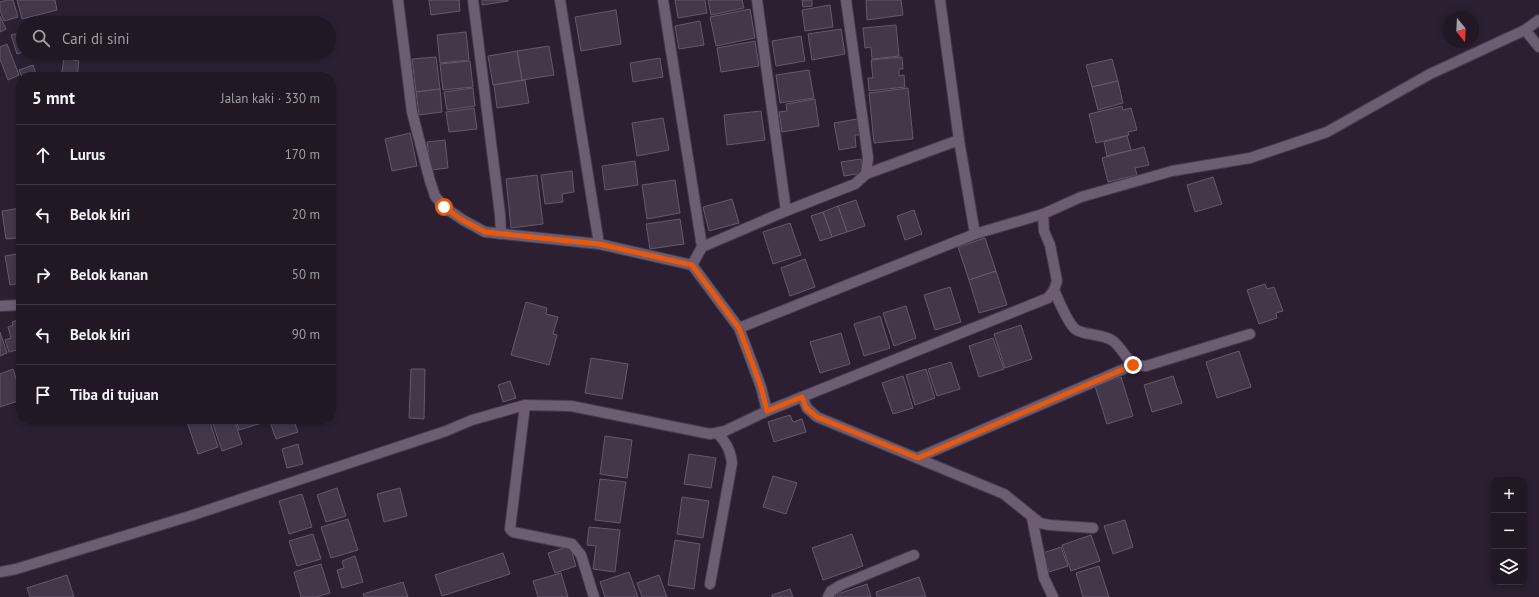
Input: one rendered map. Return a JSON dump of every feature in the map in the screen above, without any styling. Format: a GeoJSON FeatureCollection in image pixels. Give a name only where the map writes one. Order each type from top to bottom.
{"type":"FeatureCollection","features":[{"type":"Feature","properties":{"kind":"street"},"geometry":{"type":"LineString","coordinates":[[398,0],[412,112],[435,196],[444,207],[462,220],[485,232],[599,244],[692,265],[739,328],[761,387],[767,411]]}},
{"type":"Feature","properties":{"kind":"street"},"geometry":{"type":"LineString","coordinates":[[472,0],[499,206],[501,234]]}},
{"type":"Feature","properties":{"kind":"street"},"geometry":{"type":"LineString","coordinates":[[560,0],[599,244]]}},
{"type":"Feature","properties":{"kind":"street"},"geometry":{"type":"LineString","coordinates":[[663,0],[702,247]]}},
{"type":"Feature","properties":{"kind":"street"},"geometry":{"type":"LineString","coordinates":[[757,0],[786,211]]}},
{"type":"Feature","properties":{"kind":"street"},"geometry":{"type":"LineString","coordinates":[[846,0],[868,158],[866,174]]}},
{"type":"Feature","properties":{"kind":"street"},"geometry":{"type":"LineString","coordinates":[[940,0],[959,140],[975,234]]}},
{"type":"Feature","properties":{"kind":"street"},"geometry":{"type":"LineString","coordinates":[[739,328],[975,234],[1043,214],[1081,197],[1172,171],[1250,158],[1327,132],[1430,74],[1525,30],[1539,20]]}},
{"type":"Feature","properties":{"kind":"street"},"geometry":{"type":"LineString","coordinates":[[1525,30],[1539,47]]}},
{"type":"Feature","properties":{"kind":"street"},"geometry":{"type":"LineString","coordinates":[[692,265],[702,247],[786,211],[855,184],[866,174],[959,140]]}},
{"type":"Feature","properties":{"kind":"street"},"geometry":{"type":"LineString","coordinates":[[0,572],[16,569],[190,516],[446,431],[472,420],[524,404],[571,406],[710,434],[721,432],[767,411],[1048,298],[1054,290],[1057,281],[1050,245],[1044,231],[1043,214]]}},
{"type":"Feature","properties":{"kind":"street"},"geometry":{"type":"LineString","coordinates":[[1054,290],[1074,329],[1100,335],[1114,342],[1133,365]]}},
{"type":"Feature","properties":{"kind":"street"},"geometry":{"type":"LineString","coordinates":[[0,306],[16,305]]}},
{"type":"Feature","properties":{"kind":"street"},"geometry":{"type":"LineString","coordinates":[[918,458],[1133,365],[1146,366],[1250,334]]}},
{"type":"Feature","properties":{"kind":"street"},"geometry":{"type":"LineString","coordinates":[[802,397],[806,408],[817,417],[1004,494],[1040,523],[1093,528]]}},
{"type":"Feature","properties":{"kind":"street"},"geometry":{"type":"LineString","coordinates":[[524,404],[510,529],[513,532],[572,544],[581,555],[594,597]]}},
{"type":"Feature","properties":{"kind":"street"},"geometry":{"type":"LineString","coordinates":[[710,584],[732,463],[730,450],[721,432]]}},
{"type":"Feature","properties":{"kind":"street"},"geometry":{"type":"LineString","coordinates":[[1032,518],[1044,578],[1054,597]]}},
{"type":"Feature","properties":{"kind":"street"},"geometry":{"type":"LineString","coordinates":[[828,597],[830,591],[841,585],[914,555]]}},
{"type":"Feature","properties":{"kind":"building"},"geometry":{"type":"Polygon","coordinates":[[[13,0],[18,16],[4,21],[0,10],[0,2],[13,0]]]}},
{"type":"Feature","properties":{"kind":"building"},"geometry":{"type":"Polygon","coordinates":[[[17,0],[55,0],[57,10],[34,16],[21,16],[17,0]]]}},
{"type":"Feature","properties":{"kind":"building"},"geometry":{"type":"Polygon","coordinates":[[[429,0],[459,0],[460,11],[431,15],[429,0]]]}},
{"type":"Feature","properties":{"kind":"building"},"geometry":{"type":"Polygon","coordinates":[[[482,0],[508,0],[508,1],[482,5],[482,0]]]}},
{"type":"Feature","properties":{"kind":"building"},"geometry":{"type":"Polygon","coordinates":[[[675,0],[705,0],[707,13],[678,18],[675,0]]]}},
{"type":"Feature","properties":{"kind":"building"},"geometry":{"type":"Polygon","coordinates":[[[708,0],[742,0],[744,8],[711,15],[708,0]]]}},
{"type":"Feature","properties":{"kind":"building"},"geometry":{"type":"Polygon","coordinates":[[[802,0],[812,0],[812,6],[803,7],[802,0]]]}},
{"type":"Feature","properties":{"kind":"building"},"geometry":{"type":"Polygon","coordinates":[[[866,0],[901,0],[903,15],[867,20],[866,0]]]}},
{"type":"Feature","properties":{"kind":"building"},"geometry":{"type":"Polygon","coordinates":[[[830,5],[833,27],[805,31],[802,10],[830,5]]]}},
{"type":"Feature","properties":{"kind":"building"},"geometry":{"type":"Polygon","coordinates":[[[750,9],[755,38],[716,46],[710,17],[750,9]]]}},
{"type":"Feature","properties":{"kind":"building"},"geometry":{"type":"Polygon","coordinates":[[[616,10],[621,44],[581,51],[575,17],[616,10]]]}},
{"type":"Feature","properties":{"kind":"building"},"geometry":{"type":"Polygon","coordinates":[[[0,16],[6,29],[0,32],[0,16]]]}},
{"type":"Feature","properties":{"kind":"building"},"geometry":{"type":"Polygon","coordinates":[[[700,21],[704,45],[679,49],[675,26],[700,21]]]}},
{"type":"Feature","properties":{"kind":"building"},"geometry":{"type":"Polygon","coordinates":[[[896,25],[899,56],[872,59],[871,47],[865,48],[863,28],[896,25]]]}},
{"type":"Feature","properties":{"kind":"building"},"geometry":{"type":"Polygon","coordinates":[[[841,29],[845,54],[812,60],[808,34],[841,29]]]}},
{"type":"Feature","properties":{"kind":"building"},"geometry":{"type":"Polygon","coordinates":[[[466,32],[469,60],[440,63],[437,35],[466,32]]]}},
{"type":"Feature","properties":{"kind":"building"},"geometry":{"type":"Polygon","coordinates":[[[16,34],[16,51],[11,35],[16,34]]]}},
{"type":"Feature","properties":{"kind":"building"},"geometry":{"type":"Polygon","coordinates":[[[801,36],[805,61],[776,66],[772,41],[801,36]]]}},
{"type":"Feature","properties":{"kind":"building"},"geometry":{"type":"Polygon","coordinates":[[[755,41],[759,66],[721,72],[717,48],[755,41]]]}},
{"type":"Feature","properties":{"kind":"building"},"geometry":{"type":"Polygon","coordinates":[[[7,44],[18,72],[16,72],[16,76],[8,80],[0,59],[0,47],[7,44]]]}},
{"type":"Feature","properties":{"kind":"building"},"geometry":{"type":"Polygon","coordinates":[[[549,46],[554,75],[522,80],[517,51],[549,46]]]}},
{"type":"Feature","properties":{"kind":"building"},"geometry":{"type":"Polygon","coordinates":[[[517,51],[522,80],[493,85],[488,56],[517,51]]]}},
{"type":"Feature","properties":{"kind":"building"},"geometry":{"type":"Polygon","coordinates":[[[436,57],[440,89],[416,92],[412,59],[436,57]]]}},
{"type":"Feature","properties":{"kind":"building"},"geometry":{"type":"Polygon","coordinates":[[[902,57],[903,69],[899,69],[899,76],[904,75],[905,87],[869,91],[868,78],[873,78],[871,60],[902,57]]]}},
{"type":"Feature","properties":{"kind":"building"},"geometry":{"type":"Polygon","coordinates":[[[660,58],[663,77],[633,82],[630,63],[660,58]]]}},
{"type":"Feature","properties":{"kind":"building"},"geometry":{"type":"Polygon","coordinates":[[[1112,59],[1118,81],[1092,87],[1086,65],[1112,59]]]}},
{"type":"Feature","properties":{"kind":"building"},"geometry":{"type":"Polygon","coordinates":[[[64,60],[79,61],[78,72],[62,72],[64,60]]]}},
{"type":"Feature","properties":{"kind":"building"},"geometry":{"type":"Polygon","coordinates":[[[470,61],[473,87],[443,90],[440,64],[470,61]]]}},
{"type":"Feature","properties":{"kind":"building"},"geometry":{"type":"Polygon","coordinates":[[[33,65],[35,72],[20,72],[19,70],[33,65]]]}},
{"type":"Feature","properties":{"kind":"building"},"geometry":{"type":"Polygon","coordinates":[[[809,70],[814,98],[780,103],[776,75],[809,70]]]}},
{"type":"Feature","properties":{"kind":"building"},"geometry":{"type":"Polygon","coordinates":[[[525,80],[529,103],[497,108],[494,85],[525,80]]]}},
{"type":"Feature","properties":{"kind":"building"},"geometry":{"type":"Polygon","coordinates":[[[1118,81],[1123,103],[1098,110],[1092,87],[1118,81]]]}},
{"type":"Feature","properties":{"kind":"building"},"geometry":{"type":"Polygon","coordinates":[[[473,88],[475,106],[447,110],[444,92],[473,88]]]}},
{"type":"Feature","properties":{"kind":"building"},"geometry":{"type":"Polygon","coordinates":[[[908,88],[913,139],[874,143],[869,93],[908,88]]]}},
{"type":"Feature","properties":{"kind":"building"},"geometry":{"type":"Polygon","coordinates":[[[440,89],[442,112],[419,115],[416,92],[440,89]]]}},
{"type":"Feature","properties":{"kind":"building"},"geometry":{"type":"Polygon","coordinates":[[[815,99],[819,126],[782,132],[779,112],[787,111],[786,104],[815,99]]]}},
{"type":"Feature","properties":{"kind":"building"},"geometry":{"type":"Polygon","coordinates":[[[1122,106],[1123,110],[1131,108],[1137,130],[1128,132],[1129,135],[1096,143],[1089,114],[1122,106]]]}},
{"type":"Feature","properties":{"kind":"building"},"geometry":{"type":"Polygon","coordinates":[[[474,108],[477,129],[449,132],[446,112],[474,108]]]}},
{"type":"Feature","properties":{"kind":"building"},"geometry":{"type":"Polygon","coordinates":[[[761,111],[765,140],[727,145],[724,115],[761,111]]]}},
{"type":"Feature","properties":{"kind":"building"},"geometry":{"type":"Polygon","coordinates":[[[663,118],[669,150],[637,156],[632,123],[663,118]]]}},
{"type":"Feature","properties":{"kind":"building"},"geometry":{"type":"Polygon","coordinates":[[[857,119],[860,135],[855,135],[856,147],[839,150],[834,123],[857,119]]]}},
{"type":"Feature","properties":{"kind":"building"},"geometry":{"type":"Polygon","coordinates":[[[410,133],[417,166],[392,171],[385,139],[410,133]]]}},
{"type":"Feature","properties":{"kind":"building"},"geometry":{"type":"Polygon","coordinates":[[[1127,136],[1131,150],[1107,156],[1104,142],[1127,136]]]}},
{"type":"Feature","properties":{"kind":"building"},"geometry":{"type":"Polygon","coordinates":[[[445,140],[448,168],[431,170],[427,142],[445,140]]]}},
{"type":"Feature","properties":{"kind":"building"},"geometry":{"type":"Polygon","coordinates":[[[1144,147],[1149,165],[1135,168],[1137,175],[1108,182],[1102,158],[1144,147]]]}},
{"type":"Feature","properties":{"kind":"building"},"geometry":{"type":"Polygon","coordinates":[[[861,159],[863,173],[844,176],[841,162],[861,159]]]}},
{"type":"Feature","properties":{"kind":"building"},"geometry":{"type":"Polygon","coordinates":[[[635,161],[638,185],[605,190],[602,166],[635,161]]]}},
{"type":"Feature","properties":{"kind":"building"},"geometry":{"type":"Polygon","coordinates":[[[572,171],[574,192],[562,194],[563,202],[545,204],[541,175],[572,171]]]}},
{"type":"Feature","properties":{"kind":"building"},"geometry":{"type":"Polygon","coordinates":[[[537,175],[543,224],[511,228],[506,179],[537,175]]]}},
{"type":"Feature","properties":{"kind":"building"},"geometry":{"type":"Polygon","coordinates":[[[1213,177],[1222,204],[1195,212],[1187,185],[1213,177]]]}},
{"type":"Feature","properties":{"kind":"building"},"geometry":{"type":"Polygon","coordinates":[[[675,180],[680,213],[647,219],[642,185],[675,180]]]}},
{"type":"Feature","properties":{"kind":"building"},"geometry":{"type":"Polygon","coordinates":[[[732,199],[739,223],[709,231],[703,207],[732,199]]]}},
{"type":"Feature","properties":{"kind":"building"},"geometry":{"type":"Polygon","coordinates":[[[856,200],[865,226],[847,232],[838,206],[856,200]]]}},
{"type":"Feature","properties":{"kind":"building"},"geometry":{"type":"Polygon","coordinates":[[[838,206],[847,232],[832,237],[823,212],[838,206]]]}},
{"type":"Feature","properties":{"kind":"building"},"geometry":{"type":"Polygon","coordinates":[[[16,209],[16,238],[6,239],[2,211],[16,209]]]}},
{"type":"Feature","properties":{"kind":"building"},"geometry":{"type":"Polygon","coordinates":[[[914,210],[922,234],[905,240],[897,216],[914,210]]]}},
{"type":"Feature","properties":{"kind":"building"},"geometry":{"type":"Polygon","coordinates":[[[823,212],[832,237],[820,241],[811,216],[823,212]]]}},
{"type":"Feature","properties":{"kind":"building"},"geometry":{"type":"Polygon","coordinates":[[[680,219],[684,244],[650,249],[646,224],[680,219]]]}},
{"type":"Feature","properties":{"kind":"building"},"geometry":{"type":"Polygon","coordinates":[[[790,223],[801,255],[773,264],[763,232],[790,223]]]}},
{"type":"Feature","properties":{"kind":"building"},"geometry":{"type":"Polygon","coordinates":[[[985,238],[996,271],[969,280],[958,247],[985,238]]]}},
{"type":"Feature","properties":{"kind":"building"},"geometry":{"type":"Polygon","coordinates":[[[16,254],[16,284],[10,285],[5,256],[16,254]]]}},
{"type":"Feature","properties":{"kind":"building"},"geometry":{"type":"Polygon","coordinates":[[[805,259],[815,287],[790,296],[781,268],[805,259]]]}},
{"type":"Feature","properties":{"kind":"building"},"geometry":{"type":"Polygon","coordinates":[[[996,271],[1007,305],[979,313],[969,280],[996,271]]]}},
{"type":"Feature","properties":{"kind":"building"},"geometry":{"type":"Polygon","coordinates":[[[1265,284],[1267,289],[1274,287],[1283,311],[1276,313],[1277,318],[1259,324],[1247,290],[1265,284]]]}},
{"type":"Feature","properties":{"kind":"building"},"geometry":{"type":"Polygon","coordinates":[[[950,287],[961,322],[935,330],[924,295],[950,287]]]}},
{"type":"Feature","properties":{"kind":"building"},"geometry":{"type":"Polygon","coordinates":[[[526,302],[547,308],[546,314],[558,317],[553,334],[557,335],[549,365],[511,355],[526,302]]]}},
{"type":"Feature","properties":{"kind":"building"},"geometry":{"type":"Polygon","coordinates":[[[906,306],[916,338],[894,346],[883,313],[906,306]]]}},
{"type":"Feature","properties":{"kind":"building"},"geometry":{"type":"Polygon","coordinates":[[[880,316],[890,348],[864,356],[854,324],[880,316]]]}},
{"type":"Feature","properties":{"kind":"building"},"geometry":{"type":"Polygon","coordinates":[[[16,321],[16,350],[9,352],[5,340],[11,338],[8,327],[13,325],[12,322],[16,321]]]}},
{"type":"Feature","properties":{"kind":"building"},"geometry":{"type":"Polygon","coordinates":[[[1021,325],[1032,359],[1005,368],[994,334],[1021,325]]]}},
{"type":"Feature","properties":{"kind":"building"},"geometry":{"type":"Polygon","coordinates":[[[0,332],[7,353],[0,356],[0,332]]]}},
{"type":"Feature","properties":{"kind":"building"},"geometry":{"type":"Polygon","coordinates":[[[841,333],[850,364],[820,373],[810,342],[841,333]]]}},
{"type":"Feature","properties":{"kind":"building"},"geometry":{"type":"Polygon","coordinates":[[[993,338],[1004,369],[979,377],[969,346],[993,338]]]}},
{"type":"Feature","properties":{"kind":"building"},"geometry":{"type":"Polygon","coordinates":[[[1239,351],[1251,387],[1217,398],[1206,362],[1239,351]]]}},
{"type":"Feature","properties":{"kind":"building"},"geometry":{"type":"Polygon","coordinates":[[[591,358],[628,364],[622,399],[585,393],[591,358]]]}},
{"type":"Feature","properties":{"kind":"building"},"geometry":{"type":"Polygon","coordinates":[[[951,362],[960,389],[937,396],[928,369],[951,362]]]}},
{"type":"Feature","properties":{"kind":"building"},"geometry":{"type":"Polygon","coordinates":[[[13,369],[16,378],[16,402],[0,407],[0,374],[13,369]]]}},
{"type":"Feature","properties":{"kind":"building"},"geometry":{"type":"Polygon","coordinates":[[[411,369],[425,369],[424,419],[409,418],[411,369]]]}},
{"type":"Feature","properties":{"kind":"building"},"geometry":{"type":"Polygon","coordinates":[[[926,369],[935,398],[915,405],[906,375],[926,369]]]}},
{"type":"Feature","properties":{"kind":"building"},"geometry":{"type":"Polygon","coordinates":[[[903,376],[913,408],[893,414],[882,383],[903,376]]]}},
{"type":"Feature","properties":{"kind":"building"},"geometry":{"type":"Polygon","coordinates":[[[1173,376],[1182,403],[1152,412],[1144,385],[1173,376]]]}},
{"type":"Feature","properties":{"kind":"building"},"geometry":{"type":"Polygon","coordinates":[[[1121,377],[1133,416],[1107,424],[1095,386],[1121,377]]]}},
{"type":"Feature","properties":{"kind":"building"},"geometry":{"type":"Polygon","coordinates":[[[510,381],[516,398],[503,402],[498,385],[510,381]]]}},
{"type":"Feature","properties":{"kind":"building"},"geometry":{"type":"Polygon","coordinates":[[[790,415],[793,422],[802,419],[806,432],[774,442],[768,422],[790,415]]]}},
{"type":"Feature","properties":{"kind":"building"},"geometry":{"type":"Polygon","coordinates":[[[188,424],[211,424],[218,447],[198,454],[188,424]]]}},
{"type":"Feature","properties":{"kind":"building"},"geometry":{"type":"Polygon","coordinates":[[[213,424],[236,424],[242,444],[222,451],[213,424]]]}},
{"type":"Feature","properties":{"kind":"building"},"geometry":{"type":"Polygon","coordinates":[[[237,424],[259,424],[239,430],[237,424]]]}},
{"type":"Feature","properties":{"kind":"building"},"geometry":{"type":"Polygon","coordinates":[[[271,424],[295,424],[298,432],[276,439],[271,424]]]}},
{"type":"Feature","properties":{"kind":"building"},"geometry":{"type":"Polygon","coordinates":[[[605,436],[632,440],[627,478],[600,474],[605,436]]]}},
{"type":"Feature","properties":{"kind":"building"},"geometry":{"type":"Polygon","coordinates":[[[298,444],[303,464],[287,468],[282,449],[298,444]]]}},
{"type":"Feature","properties":{"kind":"building"},"geometry":{"type":"Polygon","coordinates":[[[689,454],[716,458],[711,488],[684,484],[689,454]]]}},
{"type":"Feature","properties":{"kind":"building"},"geometry":{"type":"Polygon","coordinates":[[[773,476],[797,483],[786,514],[763,507],[773,476]]]}},
{"type":"Feature","properties":{"kind":"building"},"geometry":{"type":"Polygon","coordinates":[[[600,479],[626,482],[620,523],[595,520],[600,479]]]}},
{"type":"Feature","properties":{"kind":"building"},"geometry":{"type":"Polygon","coordinates":[[[337,488],[346,516],[326,522],[317,495],[337,488]]]}},
{"type":"Feature","properties":{"kind":"building"},"geometry":{"type":"Polygon","coordinates":[[[400,488],[407,516],[384,522],[377,494],[400,488]]]}},
{"type":"Feature","properties":{"kind":"building"},"geometry":{"type":"Polygon","coordinates":[[[302,494],[312,527],[289,534],[279,501],[302,494]]]}},
{"type":"Feature","properties":{"kind":"building"},"geometry":{"type":"Polygon","coordinates":[[[682,497],[709,501],[703,538],[677,534],[682,497]]]}},
{"type":"Feature","properties":{"kind":"building"},"geometry":{"type":"Polygon","coordinates":[[[348,519],[358,550],[331,558],[321,527],[348,519]]]}},
{"type":"Feature","properties":{"kind":"building"},"geometry":{"type":"Polygon","coordinates":[[[1125,520],[1133,547],[1113,554],[1104,526],[1125,520]]]}},
{"type":"Feature","properties":{"kind":"building"},"geometry":{"type":"Polygon","coordinates":[[[589,527],[620,530],[615,572],[593,569],[596,546],[587,545],[589,527]]]}},
{"type":"Feature","properties":{"kind":"building"},"geometry":{"type":"Polygon","coordinates":[[[313,534],[321,559],[297,566],[289,541],[313,534]]]}},
{"type":"Feature","properties":{"kind":"building"},"geometry":{"type":"Polygon","coordinates":[[[852,534],[863,566],[823,580],[812,548],[852,534]]]}},
{"type":"Feature","properties":{"kind":"building"},"geometry":{"type":"Polygon","coordinates":[[[1091,535],[1100,561],[1071,571],[1062,545],[1091,535]]]}},
{"type":"Feature","properties":{"kind":"building"},"geometry":{"type":"Polygon","coordinates":[[[675,540],[700,544],[694,589],[668,585],[675,540]]]}},
{"type":"Feature","properties":{"kind":"building"},"geometry":{"type":"Polygon","coordinates":[[[570,546],[576,566],[555,573],[548,553],[570,546]]]}},
{"type":"Feature","properties":{"kind":"building"},"geometry":{"type":"Polygon","coordinates":[[[1061,547],[1068,566],[1049,572],[1043,553],[1061,547]]]}},
{"type":"Feature","properties":{"kind":"building"},"geometry":{"type":"Polygon","coordinates":[[[503,553],[510,574],[442,596],[435,575],[503,553]]]}},
{"type":"Feature","properties":{"kind":"building"},"geometry":{"type":"Polygon","coordinates":[[[355,556],[363,582],[342,588],[337,570],[344,568],[342,561],[355,556]]]}},
{"type":"Feature","properties":{"kind":"building"},"geometry":{"type":"Polygon","coordinates":[[[321,564],[330,593],[316,597],[301,597],[294,572],[321,564]]]}},
{"type":"Feature","properties":{"kind":"building"},"geometry":{"type":"Polygon","coordinates":[[[1099,566],[1109,597],[1083,597],[1076,573],[1099,566]]]}},
{"type":"Feature","properties":{"kind":"building"},"geometry":{"type":"Polygon","coordinates":[[[629,572],[638,597],[605,597],[600,582],[629,572]]]}},
{"type":"Feature","properties":{"kind":"building"},"geometry":{"type":"Polygon","coordinates":[[[561,573],[568,597],[538,597],[533,581],[561,573]]]}},
{"type":"Feature","properties":{"kind":"building"},"geometry":{"type":"Polygon","coordinates":[[[67,575],[74,597],[30,597],[27,588],[67,575]]]}},
{"type":"Feature","properties":{"kind":"building"},"geometry":{"type":"Polygon","coordinates":[[[659,575],[667,597],[642,597],[637,583],[659,575]]]}},
{"type":"Feature","properties":{"kind":"building"},"geometry":{"type":"Polygon","coordinates":[[[919,577],[926,597],[877,597],[876,592],[919,577]]]}},
{"type":"Feature","properties":{"kind":"building"},"geometry":{"type":"Polygon","coordinates":[[[403,582],[408,597],[364,597],[363,594],[403,582]]]}},
{"type":"Feature","properties":{"kind":"building"},"geometry":{"type":"Polygon","coordinates":[[[867,584],[871,597],[836,597],[835,595],[867,584]]]}},
{"type":"Feature","properties":{"kind":"building"},"geometry":{"type":"Polygon","coordinates":[[[790,589],[793,597],[772,597],[772,595],[790,589]]]}},
{"type":"Feature","properties":{"kind":"route"},"geometry":{"type":"LineString","coordinates":[[444,207],[462,220],[485,232],[599,244],[692,265],[739,328],[761,387],[767,411],[802,397],[806,408],[817,417],[918,458],[1133,365]]}}]}
